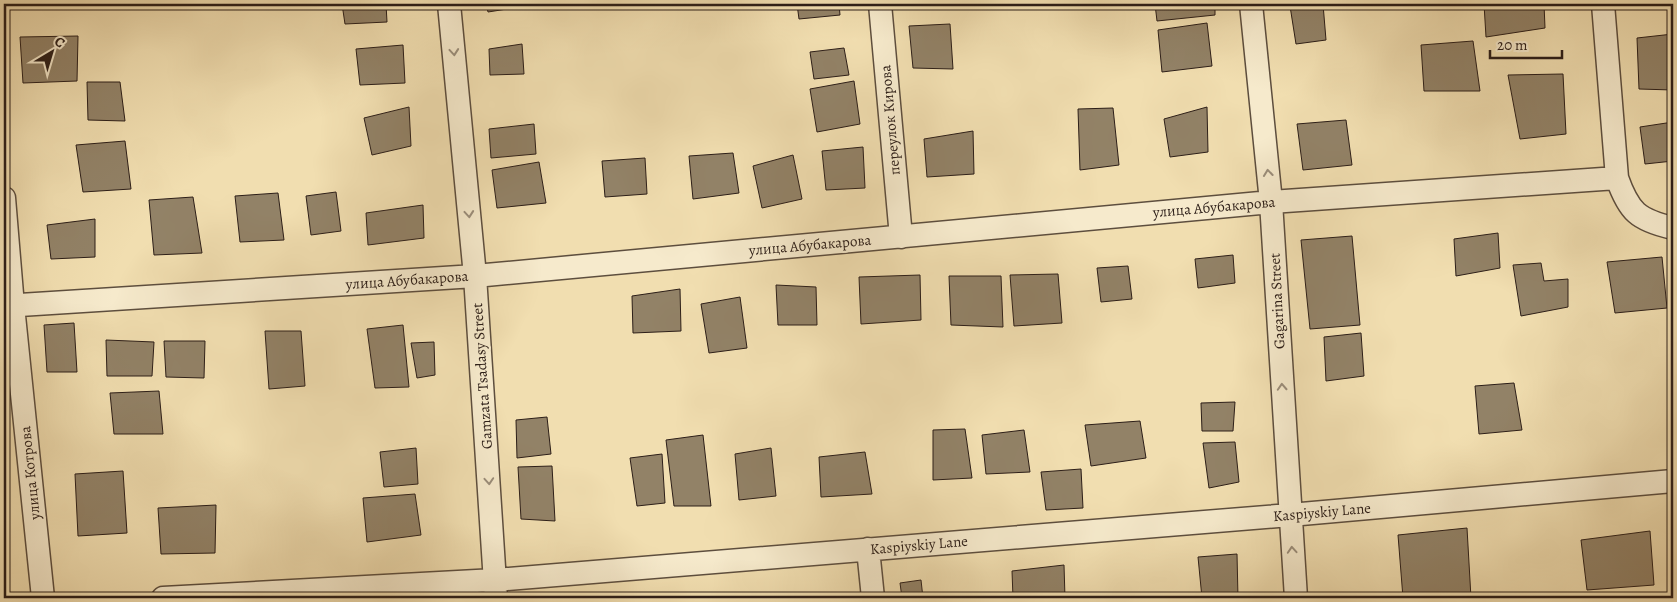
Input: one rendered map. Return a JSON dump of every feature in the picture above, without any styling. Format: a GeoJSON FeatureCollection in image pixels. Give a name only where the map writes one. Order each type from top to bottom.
{"type":"FeatureCollection","features":[{"type":"Feature","properties":{"kind":"street","name":"Gamzata Tsadasy Street"},"geometry":{"type":"LineString","coordinates":[[449,4],[475,276],[496,589]]}},
{"type":"Feature","properties":{"kind":"street","name":"переулок Кирова"},"geometry":{"type":"LineString","coordinates":[[880,4],[901,237]]}},
{"type":"Feature","properties":{"kind":"street","name":"Gagarina Street"},"geometry":{"type":"LineString","coordinates":[[1251,4],[1271,202],[1296,598]]}},
{"type":"Feature","properties":{"kind":"street"},"geometry":{"type":"LineString","coordinates":[[1603,4],[1617,178],[1625,200],[1647,222],[1673,228]]}},
{"type":"Feature","properties":{"kind":"street","name":"улица Абубакарова"},"geometry":{"type":"LineString","coordinates":[[8,306],[475,276],[1271,202],[1617,178]]}},
{"type":"Feature","properties":{"kind":"street","name":"улица Котрова"},"geometry":{"type":"LineString","coordinates":[[4,198],[8,306],[43,598]]}},
{"type":"Feature","properties":{"kind":"street","name":"Kaspiyskiy Lane"},"geometry":{"type":"LineString","coordinates":[[164,598],[496,589],[868,550],[1673,481]]}},
{"type":"Feature","properties":{"kind":"street"},"geometry":{"type":"LineString","coordinates":[[868,550],[872,598]]}},
{"type":"Feature","properties":{"kind":"building"},"geometry":{"type":"Polygon","coordinates":[[[342,4],[386,4],[387,22],[345,24],[342,4]]]}},
{"type":"Feature","properties":{"kind":"building"},"geometry":{"type":"Polygon","coordinates":[[[486,4],[526,4],[526,6],[488,12],[486,4]]]}},
{"type":"Feature","properties":{"kind":"building"},"geometry":{"type":"Polygon","coordinates":[[[797,4],[839,4],[840,15],[799,19],[797,4]]]}},
{"type":"Feature","properties":{"kind":"building"},"geometry":{"type":"Polygon","coordinates":[[[1155,4],[1215,4],[1215,15],[1157,21],[1155,4]]]}},
{"type":"Feature","properties":{"kind":"building"},"geometry":{"type":"Polygon","coordinates":[[[1323,4],[1326,40],[1296,44],[1290,6],[1323,4]]]}},
{"type":"Feature","properties":{"kind":"building"},"geometry":{"type":"Polygon","coordinates":[[[1484,4],[1544,4],[1545,28],[1486,37],[1484,4]]]}},
{"type":"Feature","properties":{"kind":"building"},"geometry":{"type":"Polygon","coordinates":[[[1207,23],[1212,66],[1162,72],[1158,30],[1207,23]]]}},
{"type":"Feature","properties":{"kind":"building"},"geometry":{"type":"Polygon","coordinates":[[[950,24],[953,69],[913,68],[909,26],[950,24]]]}},
{"type":"Feature","properties":{"kind":"building"},"geometry":{"type":"Polygon","coordinates":[[[1673,34],[1673,90],[1639,89],[1637,38],[1673,34]]]}},
{"type":"Feature","properties":{"kind":"building"},"geometry":{"type":"Polygon","coordinates":[[[78,36],[77,81],[23,83],[20,37],[78,36]]]}},
{"type":"Feature","properties":{"kind":"building"},"geometry":{"type":"Polygon","coordinates":[[[1473,41],[1480,91],[1424,91],[1421,45],[1473,41]]]}},
{"type":"Feature","properties":{"kind":"building"},"geometry":{"type":"Polygon","coordinates":[[[522,44],[524,74],[490,75],[489,49],[522,44]]]}},
{"type":"Feature","properties":{"kind":"building"},"geometry":{"type":"Polygon","coordinates":[[[403,45],[405,83],[360,85],[356,49],[403,45]]]}},
{"type":"Feature","properties":{"kind":"building"},"geometry":{"type":"Polygon","coordinates":[[[844,48],[849,75],[814,79],[810,52],[844,48]]]}},
{"type":"Feature","properties":{"kind":"building"},"geometry":{"type":"Polygon","coordinates":[[[1563,74],[1566,134],[1520,139],[1508,75],[1563,74]]]}},
{"type":"Feature","properties":{"kind":"building"},"geometry":{"type":"Polygon","coordinates":[[[854,81],[860,124],[817,132],[810,89],[854,81]]]}},
{"type":"Feature","properties":{"kind":"building"},"geometry":{"type":"Polygon","coordinates":[[[87,82],[120,82],[125,121],[88,120],[87,82]]]}},
{"type":"Feature","properties":{"kind":"building"},"geometry":{"type":"Polygon","coordinates":[[[409,107],[411,146],[372,155],[364,118],[409,107]]]}},
{"type":"Feature","properties":{"kind":"building"},"geometry":{"type":"Polygon","coordinates":[[[1207,107],[1208,152],[1170,157],[1164,119],[1207,107]]]}},
{"type":"Feature","properties":{"kind":"building"},"geometry":{"type":"Polygon","coordinates":[[[1113,108],[1119,165],[1080,170],[1078,109],[1113,108]]]}},
{"type":"Feature","properties":{"kind":"building"},"geometry":{"type":"Polygon","coordinates":[[[1346,120],[1352,165],[1303,170],[1297,124],[1346,120]]]}},
{"type":"Feature","properties":{"kind":"building"},"geometry":{"type":"Polygon","coordinates":[[[1673,122],[1673,161],[1645,164],[1640,127],[1673,122]]]}},
{"type":"Feature","properties":{"kind":"building"},"geometry":{"type":"Polygon","coordinates":[[[534,124],[536,154],[491,158],[489,129],[534,124]]]}},
{"type":"Feature","properties":{"kind":"building"},"geometry":{"type":"Polygon","coordinates":[[[973,131],[974,174],[927,177],[924,139],[973,131]]]}},
{"type":"Feature","properties":{"kind":"building"},"geometry":{"type":"Polygon","coordinates":[[[125,141],[131,189],[83,192],[76,145],[125,141]]]}},
{"type":"Feature","properties":{"kind":"building"},"geometry":{"type":"Polygon","coordinates":[[[863,147],[865,188],[826,190],[822,151],[863,147]]]}},
{"type":"Feature","properties":{"kind":"building"},"geometry":{"type":"Polygon","coordinates":[[[733,153],[739,193],[693,199],[689,156],[733,153]]]}},
{"type":"Feature","properties":{"kind":"building"},"geometry":{"type":"Polygon","coordinates":[[[793,155],[802,199],[762,208],[753,166],[793,155]]]}},
{"type":"Feature","properties":{"kind":"building"},"geometry":{"type":"Polygon","coordinates":[[[645,158],[647,194],[605,197],[602,161],[645,158]]]}},
{"type":"Feature","properties":{"kind":"building"},"geometry":{"type":"Polygon","coordinates":[[[539,162],[546,203],[497,208],[492,170],[539,162]]]}},
{"type":"Feature","properties":{"kind":"building"},"geometry":{"type":"Polygon","coordinates":[[[336,192],[341,231],[311,235],[306,196],[336,192]]]}},
{"type":"Feature","properties":{"kind":"building"},"geometry":{"type":"Polygon","coordinates":[[[278,193],[284,240],[240,242],[235,196],[278,193]]]}},
{"type":"Feature","properties":{"kind":"building"},"geometry":{"type":"Polygon","coordinates":[[[193,197],[202,253],[154,255],[149,200],[193,197]]]}},
{"type":"Feature","properties":{"kind":"building"},"geometry":{"type":"Polygon","coordinates":[[[423,205],[424,238],[368,245],[366,213],[423,205]]]}},
{"type":"Feature","properties":{"kind":"building"},"geometry":{"type":"Polygon","coordinates":[[[95,219],[95,257],[51,259],[47,225],[95,219]]]}},
{"type":"Feature","properties":{"kind":"building"},"geometry":{"type":"Polygon","coordinates":[[[1498,233],[1500,268],[1456,276],[1454,239],[1498,233]]]}},
{"type":"Feature","properties":{"kind":"building"},"geometry":{"type":"Polygon","coordinates":[[[1352,236],[1360,325],[1310,329],[1301,240],[1352,236]]]}},
{"type":"Feature","properties":{"kind":"building"},"geometry":{"type":"Polygon","coordinates":[[[1233,255],[1235,283],[1198,288],[1195,259],[1233,255]]]}},
{"type":"Feature","properties":{"kind":"building"},"geometry":{"type":"Polygon","coordinates":[[[1662,257],[1667,308],[1615,313],[1607,262],[1662,257]]]}},
{"type":"Feature","properties":{"kind":"building"},"geometry":{"type":"Polygon","coordinates":[[[1541,263],[1544,281],[1568,279],[1568,307],[1521,316],[1513,265],[1541,263]]]}},
{"type":"Feature","properties":{"kind":"building"},"geometry":{"type":"Polygon","coordinates":[[[1128,266],[1132,299],[1101,302],[1097,268],[1128,266]]]}},
{"type":"Feature","properties":{"kind":"building"},"geometry":{"type":"Polygon","coordinates":[[[1058,274],[1062,323],[1014,326],[1010,275],[1058,274]]]}},
{"type":"Feature","properties":{"kind":"building"},"geometry":{"type":"Polygon","coordinates":[[[920,275],[921,320],[861,324],[859,277],[920,275]]]}},
{"type":"Feature","properties":{"kind":"building"},"geometry":{"type":"Polygon","coordinates":[[[949,276],[1001,276],[1003,327],[951,325],[949,276]]]}},
{"type":"Feature","properties":{"kind":"building"},"geometry":{"type":"Polygon","coordinates":[[[776,285],[816,287],[817,325],[778,325],[776,285]]]}},
{"type":"Feature","properties":{"kind":"building"},"geometry":{"type":"Polygon","coordinates":[[[680,289],[681,331],[633,333],[632,296],[680,289]]]}},
{"type":"Feature","properties":{"kind":"building"},"geometry":{"type":"Polygon","coordinates":[[[740,297],[747,348],[709,353],[701,304],[740,297]]]}},
{"type":"Feature","properties":{"kind":"building"},"geometry":{"type":"Polygon","coordinates":[[[74,323],[77,372],[47,372],[44,325],[74,323]]]}},
{"type":"Feature","properties":{"kind":"building"},"geometry":{"type":"Polygon","coordinates":[[[403,325],[409,387],[375,388],[367,329],[403,325]]]}},
{"type":"Feature","properties":{"kind":"building"},"geometry":{"type":"Polygon","coordinates":[[[265,331],[301,331],[305,386],[269,389],[265,331]]]}},
{"type":"Feature","properties":{"kind":"building"},"geometry":{"type":"Polygon","coordinates":[[[1361,333],[1364,376],[1326,381],[1324,337],[1361,333]]]}},
{"type":"Feature","properties":{"kind":"building"},"geometry":{"type":"Polygon","coordinates":[[[106,340],[154,342],[152,376],[107,376],[106,340]]]}},
{"type":"Feature","properties":{"kind":"building"},"geometry":{"type":"Polygon","coordinates":[[[164,341],[205,341],[204,378],[166,377],[164,341]]]}},
{"type":"Feature","properties":{"kind":"building"},"geometry":{"type":"Polygon","coordinates":[[[434,342],[435,375],[417,378],[411,343],[434,342]]]}},
{"type":"Feature","properties":{"kind":"building"},"geometry":{"type":"Polygon","coordinates":[[[1514,383],[1522,430],[1479,434],[1475,386],[1514,383]]]}},
{"type":"Feature","properties":{"kind":"building"},"geometry":{"type":"Polygon","coordinates":[[[159,391],[163,434],[114,434],[110,393],[159,391]]]}},
{"type":"Feature","properties":{"kind":"building"},"geometry":{"type":"Polygon","coordinates":[[[1235,402],[1233,431],[1202,431],[1201,403],[1235,402]]]}},
{"type":"Feature","properties":{"kind":"building"},"geometry":{"type":"Polygon","coordinates":[[[547,417],[551,454],[517,458],[516,420],[547,417]]]}},
{"type":"Feature","properties":{"kind":"building"},"geometry":{"type":"Polygon","coordinates":[[[1140,421],[1146,458],[1091,466],[1085,425],[1140,421]]]}},
{"type":"Feature","properties":{"kind":"building"},"geometry":{"type":"Polygon","coordinates":[[[965,429],[972,478],[933,480],[933,430],[965,429]]]}},
{"type":"Feature","properties":{"kind":"building"},"geometry":{"type":"Polygon","coordinates":[[[1024,430],[1030,472],[986,474],[982,435],[1024,430]]]}},
{"type":"Feature","properties":{"kind":"building"},"geometry":{"type":"Polygon","coordinates":[[[703,435],[711,506],[674,506],[666,440],[703,435]]]}},
{"type":"Feature","properties":{"kind":"building"},"geometry":{"type":"Polygon","coordinates":[[[1235,442],[1239,482],[1209,488],[1203,443],[1235,442]]]}},
{"type":"Feature","properties":{"kind":"building"},"geometry":{"type":"Polygon","coordinates":[[[416,448],[418,484],[384,487],[380,452],[416,448]]]}},
{"type":"Feature","properties":{"kind":"building"},"geometry":{"type":"Polygon","coordinates":[[[771,448],[776,496],[739,500],[735,454],[771,448]]]}},
{"type":"Feature","properties":{"kind":"building"},"geometry":{"type":"Polygon","coordinates":[[[865,452],[872,494],[821,497],[819,457],[865,452]]]}},
{"type":"Feature","properties":{"kind":"building"},"geometry":{"type":"Polygon","coordinates":[[[662,454],[665,503],[637,506],[630,458],[662,454]]]}},
{"type":"Feature","properties":{"kind":"building"},"geometry":{"type":"Polygon","coordinates":[[[552,466],[555,521],[521,519],[518,467],[552,466]]]}},
{"type":"Feature","properties":{"kind":"building"},"geometry":{"type":"Polygon","coordinates":[[[1081,469],[1083,508],[1046,510],[1041,472],[1081,469]]]}},
{"type":"Feature","properties":{"kind":"building"},"geometry":{"type":"Polygon","coordinates":[[[123,471],[127,533],[78,536],[75,474],[123,471]]]}},
{"type":"Feature","properties":{"kind":"building"},"geometry":{"type":"Polygon","coordinates":[[[415,494],[421,535],[367,542],[363,498],[415,494]]]}},
{"type":"Feature","properties":{"kind":"building"},"geometry":{"type":"Polygon","coordinates":[[[216,505],[215,553],[161,554],[158,508],[216,505]]]}},
{"type":"Feature","properties":{"kind":"building"},"geometry":{"type":"Polygon","coordinates":[[[1467,528],[1471,598],[1403,598],[1398,535],[1467,528]]]}},
{"type":"Feature","properties":{"kind":"building"},"geometry":{"type":"Polygon","coordinates":[[[1650,531],[1654,585],[1587,590],[1581,540],[1650,531]]]}},
{"type":"Feature","properties":{"kind":"building"},"geometry":{"type":"Polygon","coordinates":[[[1237,554],[1238,598],[1202,598],[1198,557],[1237,554]]]}},
{"type":"Feature","properties":{"kind":"building"},"geometry":{"type":"Polygon","coordinates":[[[1064,565],[1065,598],[1013,598],[1012,571],[1064,565]]]}},
{"type":"Feature","properties":{"kind":"building"},"geometry":{"type":"Polygon","coordinates":[[[921,580],[923,598],[902,598],[900,583],[921,580]]]}},
{"type":"Feature","properties":{"kind":"building"},"geometry":{"type":"Polygon","coordinates":[[[600,594],[601,598],[565,598],[564,596],[600,594]]]}}]}
